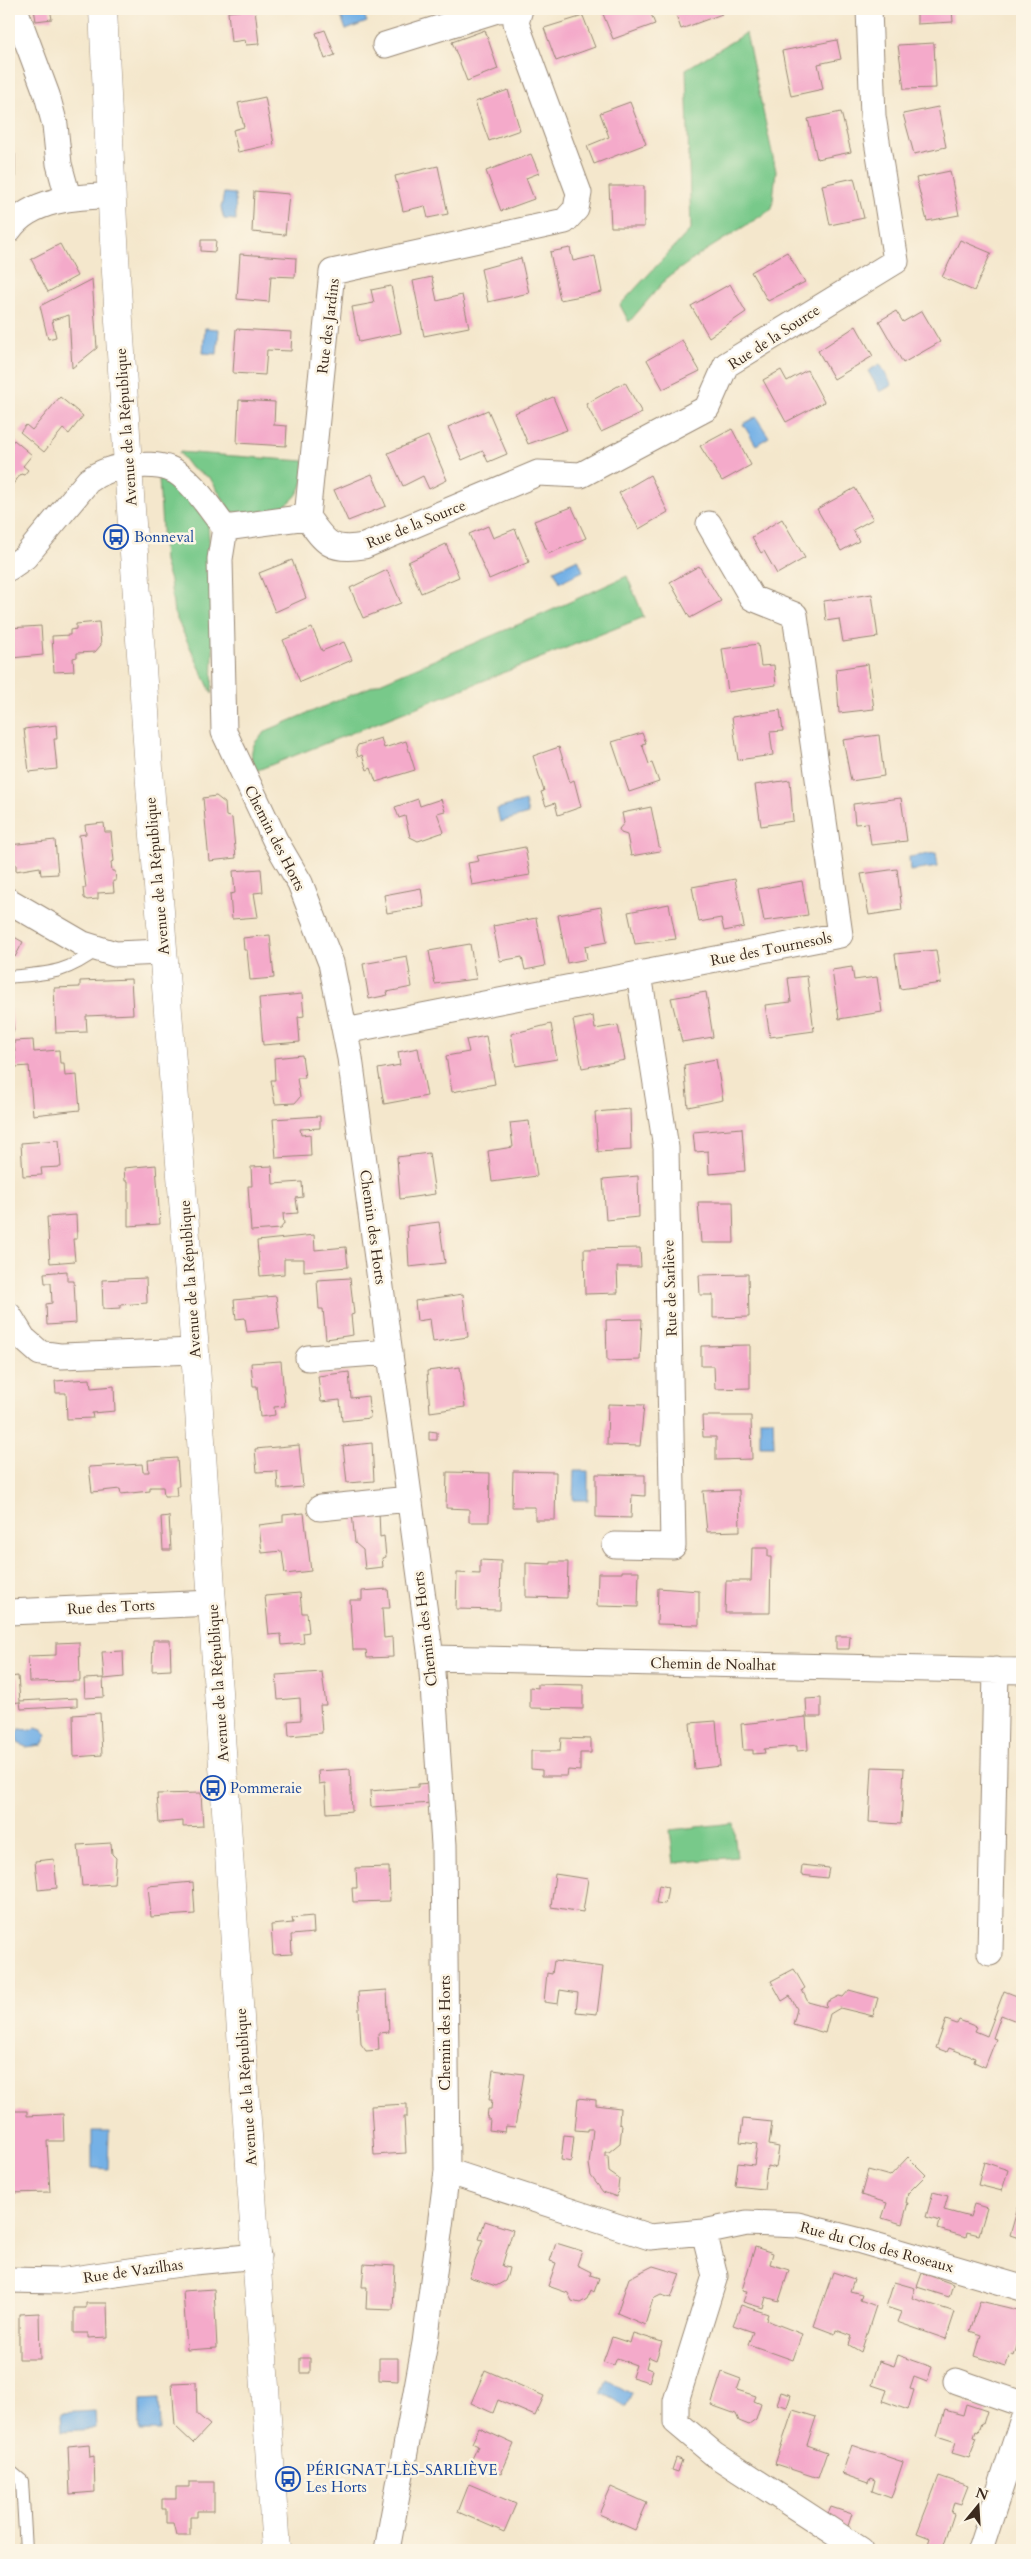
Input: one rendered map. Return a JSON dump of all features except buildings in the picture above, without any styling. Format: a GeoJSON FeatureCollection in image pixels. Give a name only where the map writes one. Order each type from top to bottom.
{"type":"FeatureCollection","features":[{"type":"Feature","properties":{"kind":"street"},"geometry":{"type":"LineString","coordinates":[[15,9],[47,95],[55,125],[59,164],[68,197]]}},
{"type":"Feature","properties":{"kind":"street","name":"Avenue de la République"},"geometry":{"type":"LineString","coordinates":[[103,9],[128,466],[213,1603],[258,2256],[276,2550]]}},
{"type":"Feature","properties":{"kind":"street"},"geometry":{"type":"LineString","coordinates":[[385,45],[496,10],[515,9]]}},
{"type":"Feature","properties":{"kind":"street","name":"Rue des Jardins"},"geometry":{"type":"LineString","coordinates":[[307,517],[332,272],[564,221],[576,209],[578,193],[516,23],[520,9]]}},
{"type":"Feature","properties":{"kind":"street","name":"Rue de la Source"},"geometry":{"type":"LineString","coordinates":[[307,517],[322,539],[343,550],[364,546],[538,473],[581,475],[707,408],[726,365],[896,261],[873,116],[869,9]]}},
{"type":"Feature","properties":{"kind":"street"},"geometry":{"type":"LineString","coordinates":[[9,230],[14,223],[24,216],[68,197],[112,196]]}},
{"type":"Feature","properties":{"kind":"street"},"geometry":{"type":"LineString","coordinates":[[9,568],[25,557],[88,481],[97,474],[128,466],[158,466],[171,469],[189,483],[225,528],[307,517]]}},
{"type":"Feature","properties":{"kind":"street","name":"Rue des Tournesols"},"geometry":{"type":"LineString","coordinates":[[345,1031],[840,935],[795,615],[752,598],[710,524]]}},
{"type":"Feature","properties":{"kind":"street","name":"Chemin des Horts"},"geometry":{"type":"LineString","coordinates":[[225,528],[220,559],[224,732],[275,840],[300,883],[331,963],[345,1031],[430,1658],[444,1845],[447,2170],[425,2343],[387,2550]]}},
{"type":"Feature","properties":{"kind":"street"},"geometry":{"type":"LineString","coordinates":[[9,901],[83,944],[98,949],[115,954],[163,952]]}},
{"type":"Feature","properties":{"kind":"street","name":"Rue de Sarliève"},"geometry":{"type":"LineString","coordinates":[[616,1545],[673,1546],[672,1363],[666,1148],[639,974]]}},
{"type":"Feature","properties":{"kind":"street"},"geometry":{"type":"LineString","coordinates":[[9,1314],[23,1338],[40,1353],[60,1356],[195,1351]]}},
{"type":"Feature","properties":{"kind":"street"},"geometry":{"type":"LineString","coordinates":[[308,1358],[390,1352]]}},
{"type":"Feature","properties":{"kind":"street"},"geometry":{"type":"LineString","coordinates":[[320,1508],[409,1498]]}},
{"type":"Feature","properties":{"kind":"street","name":"Rue des Torts"},"geometry":{"type":"LineString","coordinates":[[9,1612],[213,1603]]}},
{"type":"Feature","properties":{"kind":"street","name":"Chemin de Noalhat"},"geometry":{"type":"LineString","coordinates":[[430,1658],[1022,1671]]}},
{"type":"Feature","properties":{"kind":"street"},"geometry":{"type":"LineString","coordinates":[[990,1953],[996,1670]]}},
{"type":"Feature","properties":{"kind":"street","name":"Rue du Clos des Roseaux"},"geometry":{"type":"LineString","coordinates":[[447,2170],[650,2237],[704,2232],[747,2223],[798,2226],[870,2243],[1022,2288]]}},
{"type":"Feature","properties":{"kind":"street"},"geometry":{"type":"LineString","coordinates":[[704,2232],[715,2276],[676,2401],[676,2422],[714,2454],[861,2550]]}},
{"type":"Feature","properties":{"kind":"street","name":"Rue de Vazilhas"},"geometry":{"type":"LineString","coordinates":[[9,2280],[59,2281],[194,2262],[258,2256]]}},
{"type":"Feature","properties":{"kind":"street"},"geometry":{"type":"LineString","coordinates":[[956,2382],[1022,2404]]}},
{"type":"Feature","properties":{"kind":"street"},"geometry":{"type":"LineString","coordinates":[[980,2550],[1022,2422]]}},
{"type":"Feature","properties":{"kind":"lane"},"geometry":{"type":"LineString","coordinates":[[9,977],[64,970],[80,962],[98,949]]}},
{"type":"Feature","properties":{"kind":"lane"},"geometry":{"type":"LineString","coordinates":[[9,2470],[22,2481],[26,2550]]}},
{"type":"Feature","properties":{"kind":"green space"},"geometry":{"type":"Polygon","coordinates":[[[746,33],[776,171],[772,209],[702,253],[667,278],[629,322],[620,305],[691,229],[686,69],[746,33]]]}},
{"type":"Feature","properties":{"kind":"green space"},"geometry":{"type":"Polygon","coordinates":[[[179,452],[304,461],[302,485],[297,495],[281,507],[262,512],[231,512],[210,478],[191,468],[179,452]]]}},
{"type":"Feature","properties":{"kind":"green space"},"geometry":{"type":"Polygon","coordinates":[[[166,478],[175,483],[208,524],[214,617],[212,694],[174,613],[170,581],[164,562],[159,479],[166,478]]]}},
{"type":"Feature","properties":{"kind":"green space"},"geometry":{"type":"Polygon","coordinates":[[[627,576],[644,617],[253,772],[253,748],[258,739],[268,730],[541,615],[627,576]]]}},
{"type":"Feature","properties":{"kind":"green space"},"geometry":{"type":"Polygon","coordinates":[[[733,1823],[737,1857],[674,1863],[670,1830],[733,1823]]]}},
{"type":"Feature","properties":{"kind":"water"},"geometry":{"type":"Polygon","coordinates":[[[362,9],[367,22],[346,30],[341,16],[362,9]]]}},
{"type":"Feature","properties":{"kind":"water"},"geometry":{"type":"Polygon","coordinates":[[[224,193],[235,194],[236,220],[224,219],[221,208],[224,193]]]}},
{"type":"Feature","properties":{"kind":"water"},"geometry":{"type":"Polygon","coordinates":[[[205,328],[219,329],[217,354],[203,353],[205,328]]]}},
{"type":"Feature","properties":{"kind":"water"},"geometry":{"type":"Polygon","coordinates":[[[880,364],[892,385],[880,392],[868,371],[880,364]]]}},
{"type":"Feature","properties":{"kind":"water"},"geometry":{"type":"Polygon","coordinates":[[[756,417],[769,437],[756,445],[743,424],[756,417]]]}},
{"type":"Feature","properties":{"kind":"water"},"geometry":{"type":"Polygon","coordinates":[[[578,559],[583,571],[560,582],[554,570],[578,559]]]}},
{"type":"Feature","properties":{"kind":"water"},"geometry":{"type":"Polygon","coordinates":[[[525,801],[528,814],[500,822],[497,809],[525,801]]]}},
{"type":"Feature","properties":{"kind":"water"},"geometry":{"type":"Polygon","coordinates":[[[936,853],[938,867],[910,871],[909,857],[936,853]]]}},
{"type":"Feature","properties":{"kind":"water"},"geometry":{"type":"Polygon","coordinates":[[[760,1419],[773,1419],[774,1446],[760,1446],[760,1419]]]}},
{"type":"Feature","properties":{"kind":"water"},"geometry":{"type":"Polygon","coordinates":[[[574,1471],[588,1471],[588,1500],[573,1500],[574,1471]]]}},
{"type":"Feature","properties":{"kind":"water"},"geometry":{"type":"Polygon","coordinates":[[[36,1727],[42,1729],[47,1735],[42,1745],[26,1747],[18,1743],[16,1734],[19,1729],[31,1730],[36,1727]]]}},
{"type":"Feature","properties":{"kind":"water"},"geometry":{"type":"Polygon","coordinates":[[[92,2131],[109,2131],[108,2169],[92,2168],[92,2131]]]}},
{"type":"Feature","properties":{"kind":"water"},"geometry":{"type":"Polygon","coordinates":[[[607,2380],[632,2394],[626,2406],[601,2393],[607,2380]]]}},
{"type":"Feature","properties":{"kind":"water"},"geometry":{"type":"Polygon","coordinates":[[[159,2399],[160,2431],[140,2431],[140,2400],[159,2399]]]}},
{"type":"Feature","properties":{"kind":"water"},"geometry":{"type":"Polygon","coordinates":[[[95,2411],[96,2429],[62,2431],[61,2413],[95,2411]]]}},
{"type":"Feature","properties":{"kind":"place","name":"Bonneval"},"geometry":{"type":"Point","coordinates":[116,537]}},
{"type":"Feature","properties":{"kind":"place","name":"Pommeraie"},"geometry":{"type":"Point","coordinates":[213,1788]}},
{"type":"Feature","properties":{"kind":"place","name":"PÉRIGNAT-LÈS-SARLIÈVE Les Horts"},"geometry":{"type":"Point","coordinates":[288,2479]}}]}
